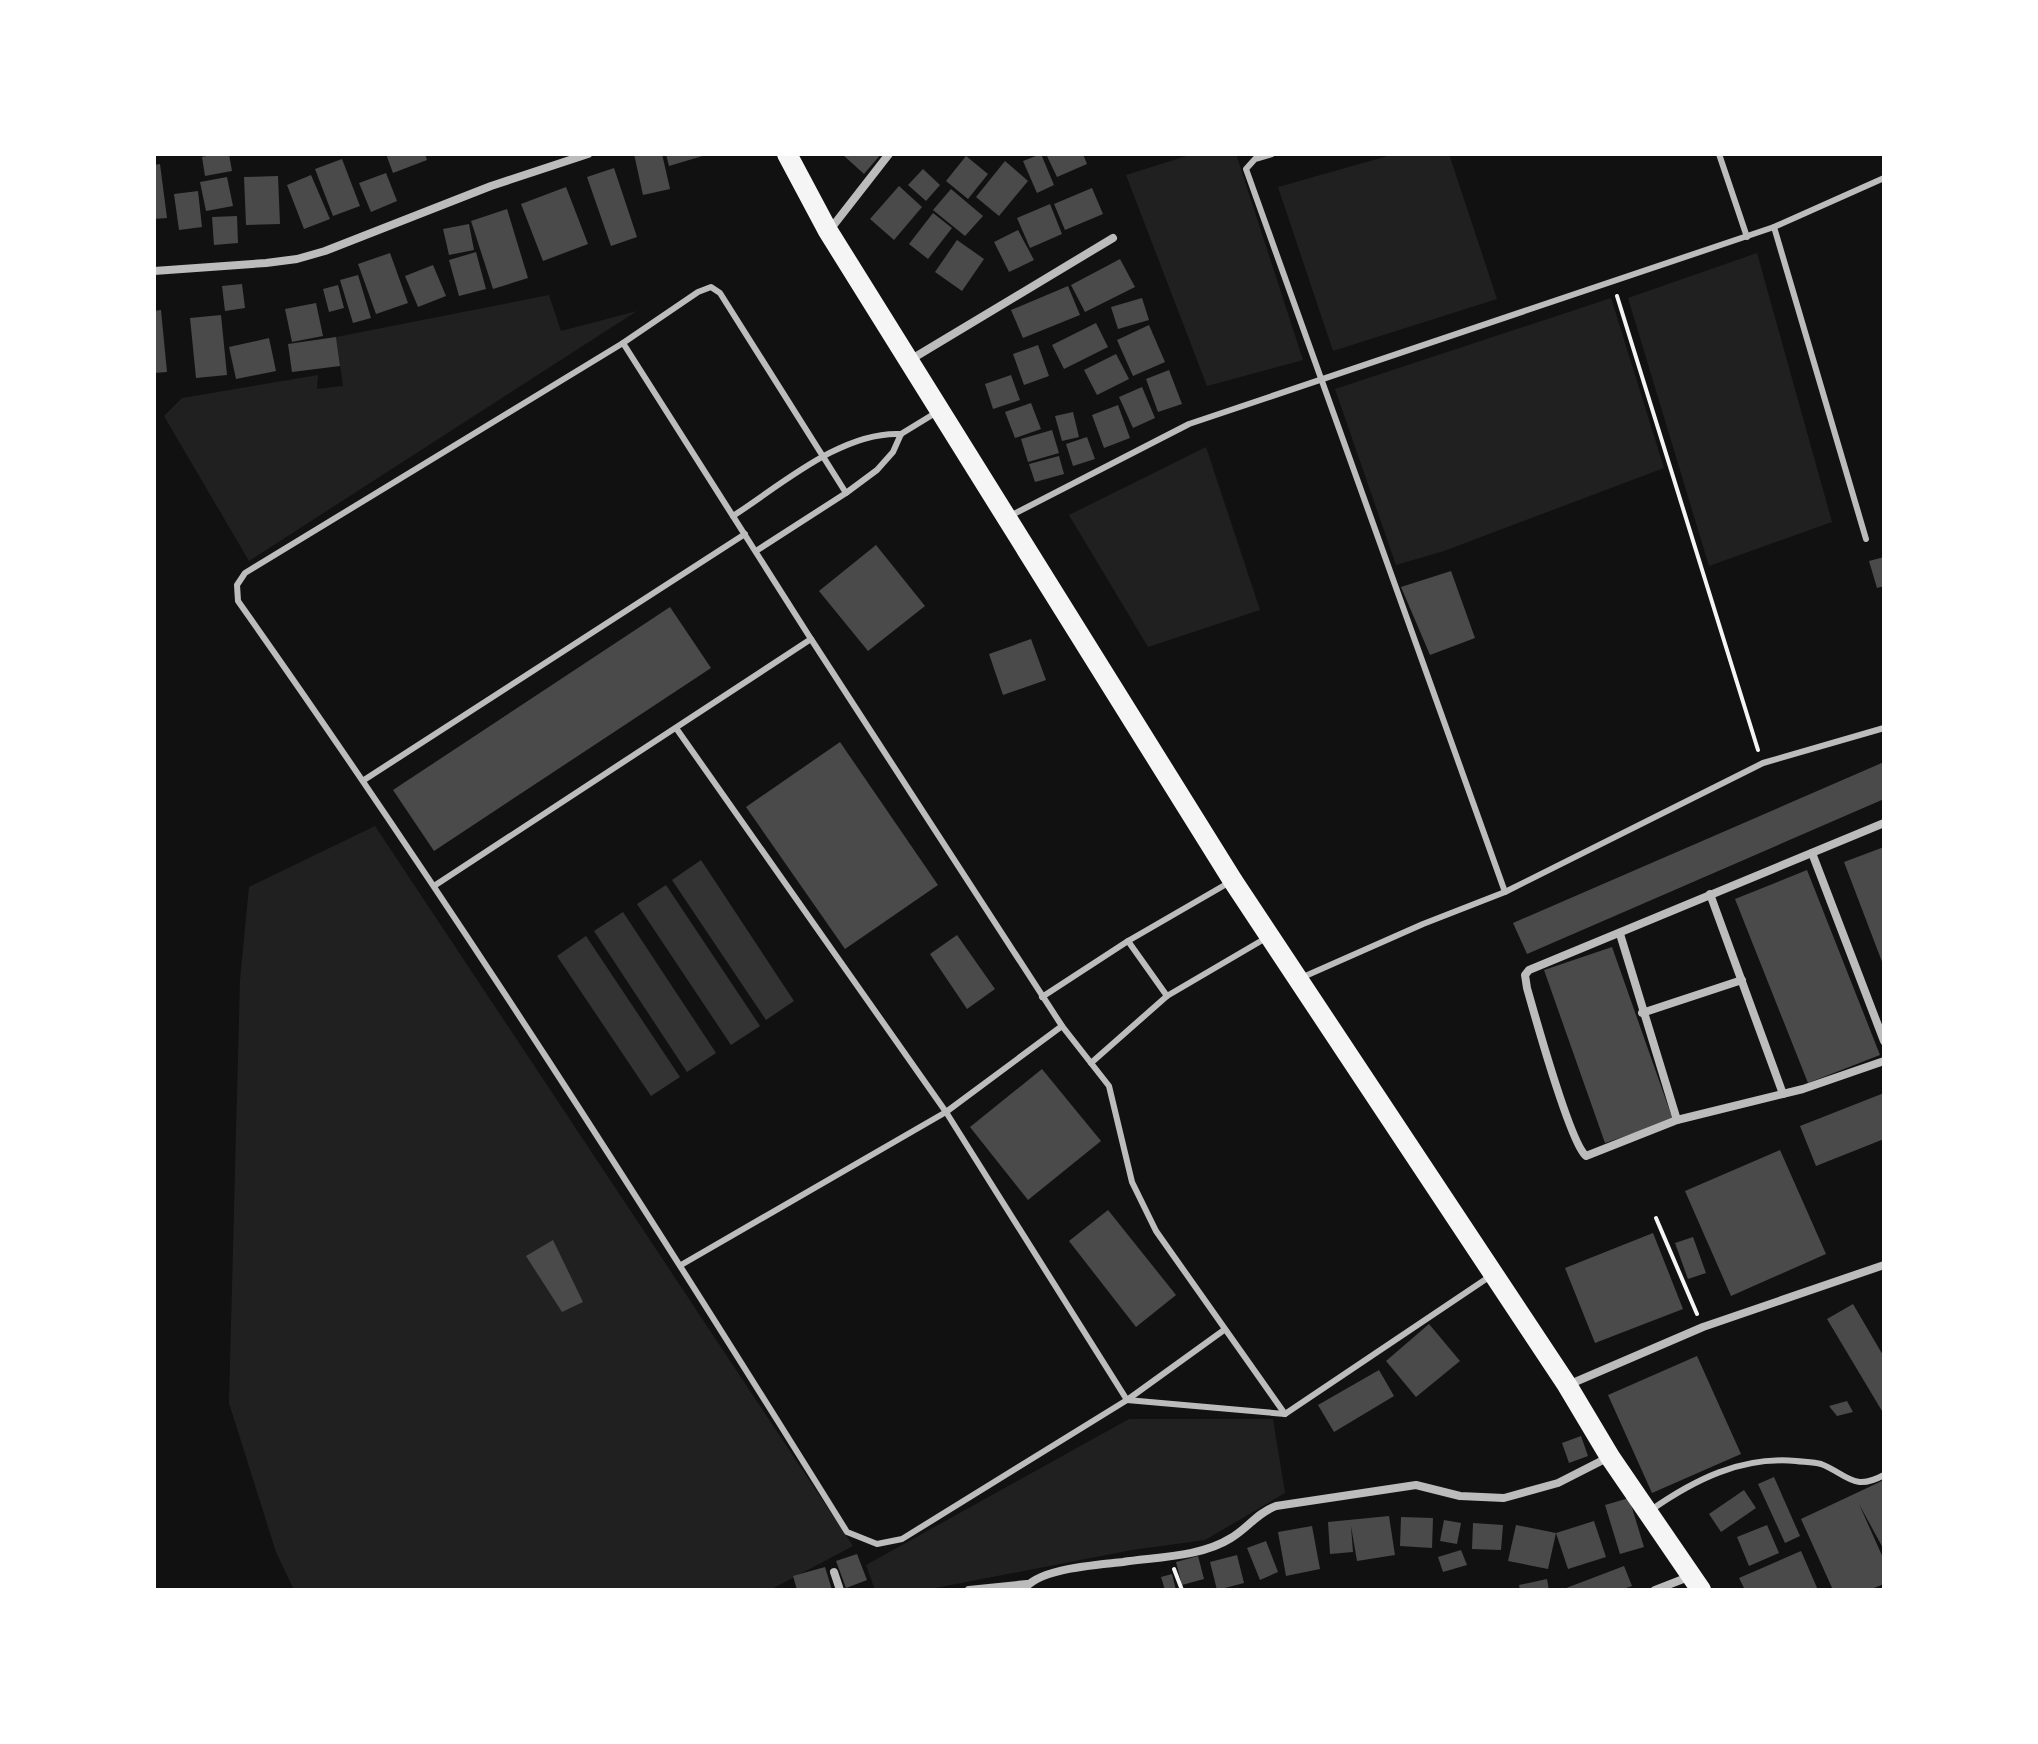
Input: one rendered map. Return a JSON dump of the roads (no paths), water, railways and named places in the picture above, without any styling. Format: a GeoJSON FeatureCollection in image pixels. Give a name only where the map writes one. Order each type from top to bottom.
{"type":"FeatureCollection","features":[{"type":"Feature","properties":{"kind":"main road"},"geometry":{"type":"LineString","coordinates":[[787,154],[828,231],[1233,881],[1567,1385],[1610,1457],[1696,1583]]}},
{"type":"Feature","properties":{"kind":"street"},"geometry":{"type":"LineString","coordinates":[[154,271],[297,259],[491,186],[588,154]]}},
{"type":"Feature","properties":{"kind":"street"},"geometry":{"type":"LineString","coordinates":[[828,231],[889,154]]}},
{"type":"Feature","properties":{"kind":"street"},"geometry":{"type":"LineString","coordinates":[[909,360],[1113,238]]}},
{"type":"Feature","properties":{"kind":"street"},"geometry":{"type":"LineString","coordinates":[[1884,823],[1529,970],[1525,975],[1566,1113],[1582,1153],[1591,1155],[1677,1120],[1783,1094],[1884,1061]]}},
{"type":"Feature","properties":{"kind":"street"},"geometry":{"type":"LineString","coordinates":[[1812,853],[1884,1041]]}},
{"type":"Feature","properties":{"kind":"street"},"geometry":{"type":"LineString","coordinates":[[1710,894],[1783,1094]]}},
{"type":"Feature","properties":{"kind":"street"},"geometry":{"type":"LineString","coordinates":[[1620,934],[1677,1120]]}},
{"type":"Feature","properties":{"kind":"street"},"geometry":{"type":"LineString","coordinates":[[1642,1013],[1742,980]]}},
{"type":"Feature","properties":{"kind":"street"},"geometry":{"type":"LineString","coordinates":[[1567,1385],[1703,1327],[1884,1265]]}},
{"type":"Feature","properties":{"kind":"street"},"geometry":{"type":"LineString","coordinates":[[969,1590],[1026,1587],[1047,1575],[1068,1570],[1207,1548],[1231,1538],[1263,1511],[1276,1506],[1416,1485],[1460,1496],[1504,1498],[1558,1483],[1610,1457]]}},
{"type":"Feature","properties":{"kind":"street"},"geometry":{"type":"LineString","coordinates":[[834,1572],[840,1590]]}},
{"type":"Feature","properties":{"kind":"street"},"geometry":{"type":"LineString","coordinates":[[1655,1590],[1696,1583]]}},
{"type":"Feature","properties":{"kind":"lane"},"geometry":{"type":"LineString","coordinates":[[1272,154],[1255,159],[1246,169],[1505,892]]}},
{"type":"Feature","properties":{"kind":"lane"},"geometry":{"type":"LineString","coordinates":[[1719,154],[1747,237]]}},
{"type":"Feature","properties":{"kind":"lane"},"geometry":{"type":"LineString","coordinates":[[1007,518],[1189,424],[1747,237],[1884,178]]}},
{"type":"Feature","properties":{"kind":"lane"},"geometry":{"type":"LineString","coordinates":[[1774,227],[1866,539]]}},
{"type":"Feature","properties":{"kind":"lane"},"geometry":{"type":"LineString","coordinates":[[846,493],[720,293],[711,287],[698,292],[623,343],[245,573],[237,585],[238,601],[434,886],[681,1265],[847,1532],[877,1544],[902,1539],[1127,1400],[1224,1330]]}},
{"type":"Feature","properties":{"kind":"lane"},"geometry":{"type":"LineString","coordinates":[[623,343],[1042,997],[1109,1086],[1132,1182],[1156,1231],[1285,1414]]}},
{"type":"Feature","properties":{"kind":"lane"},"geometry":{"type":"LineString","coordinates":[[756,551],[877,470],[893,452],[901,434],[940,410]]}},
{"type":"Feature","properties":{"kind":"lane"},"geometry":{"type":"LineString","coordinates":[[733,516],[823,457],[859,439],[882,433],[901,434]]}},
{"type":"Feature","properties":{"kind":"lane"},"geometry":{"type":"LineString","coordinates":[[364,780],[745,534]]}},
{"type":"Feature","properties":{"kind":"lane"},"geometry":{"type":"LineString","coordinates":[[434,886],[811,639]]}},
{"type":"Feature","properties":{"kind":"lane"},"geometry":{"type":"LineString","coordinates":[[676,728],[946,1112],[1127,1400]]}},
{"type":"Feature","properties":{"kind":"lane"},"geometry":{"type":"LineString","coordinates":[[1300,979],[1423,924],[1505,892],[1763,763],[1884,728]]}},
{"type":"Feature","properties":{"kind":"lane"},"geometry":{"type":"LineString","coordinates":[[1042,997],[1128,941],[1233,881]]}},
{"type":"Feature","properties":{"kind":"lane"},"geometry":{"type":"LineString","coordinates":[[1091,1063],[1167,996],[1270,936]]}},
{"type":"Feature","properties":{"kind":"lane"},"geometry":{"type":"LineString","coordinates":[[1128,941],[1167,996]]}},
{"type":"Feature","properties":{"kind":"lane"},"geometry":{"type":"LineString","coordinates":[[681,1265],[946,1112],[1062,1026]]}},
{"type":"Feature","properties":{"kind":"lane"},"geometry":{"type":"LineString","coordinates":[[1127,1400],[1285,1414],[1492,1275]]}},
{"type":"Feature","properties":{"kind":"lane"},"geometry":{"type":"LineString","coordinates":[[1648,1512],[1695,1481],[1720,1470],[1751,1463],[1779,1460],[1821,1464],[1846,1480],[1871,1482],[1884,1475]]}}]}
